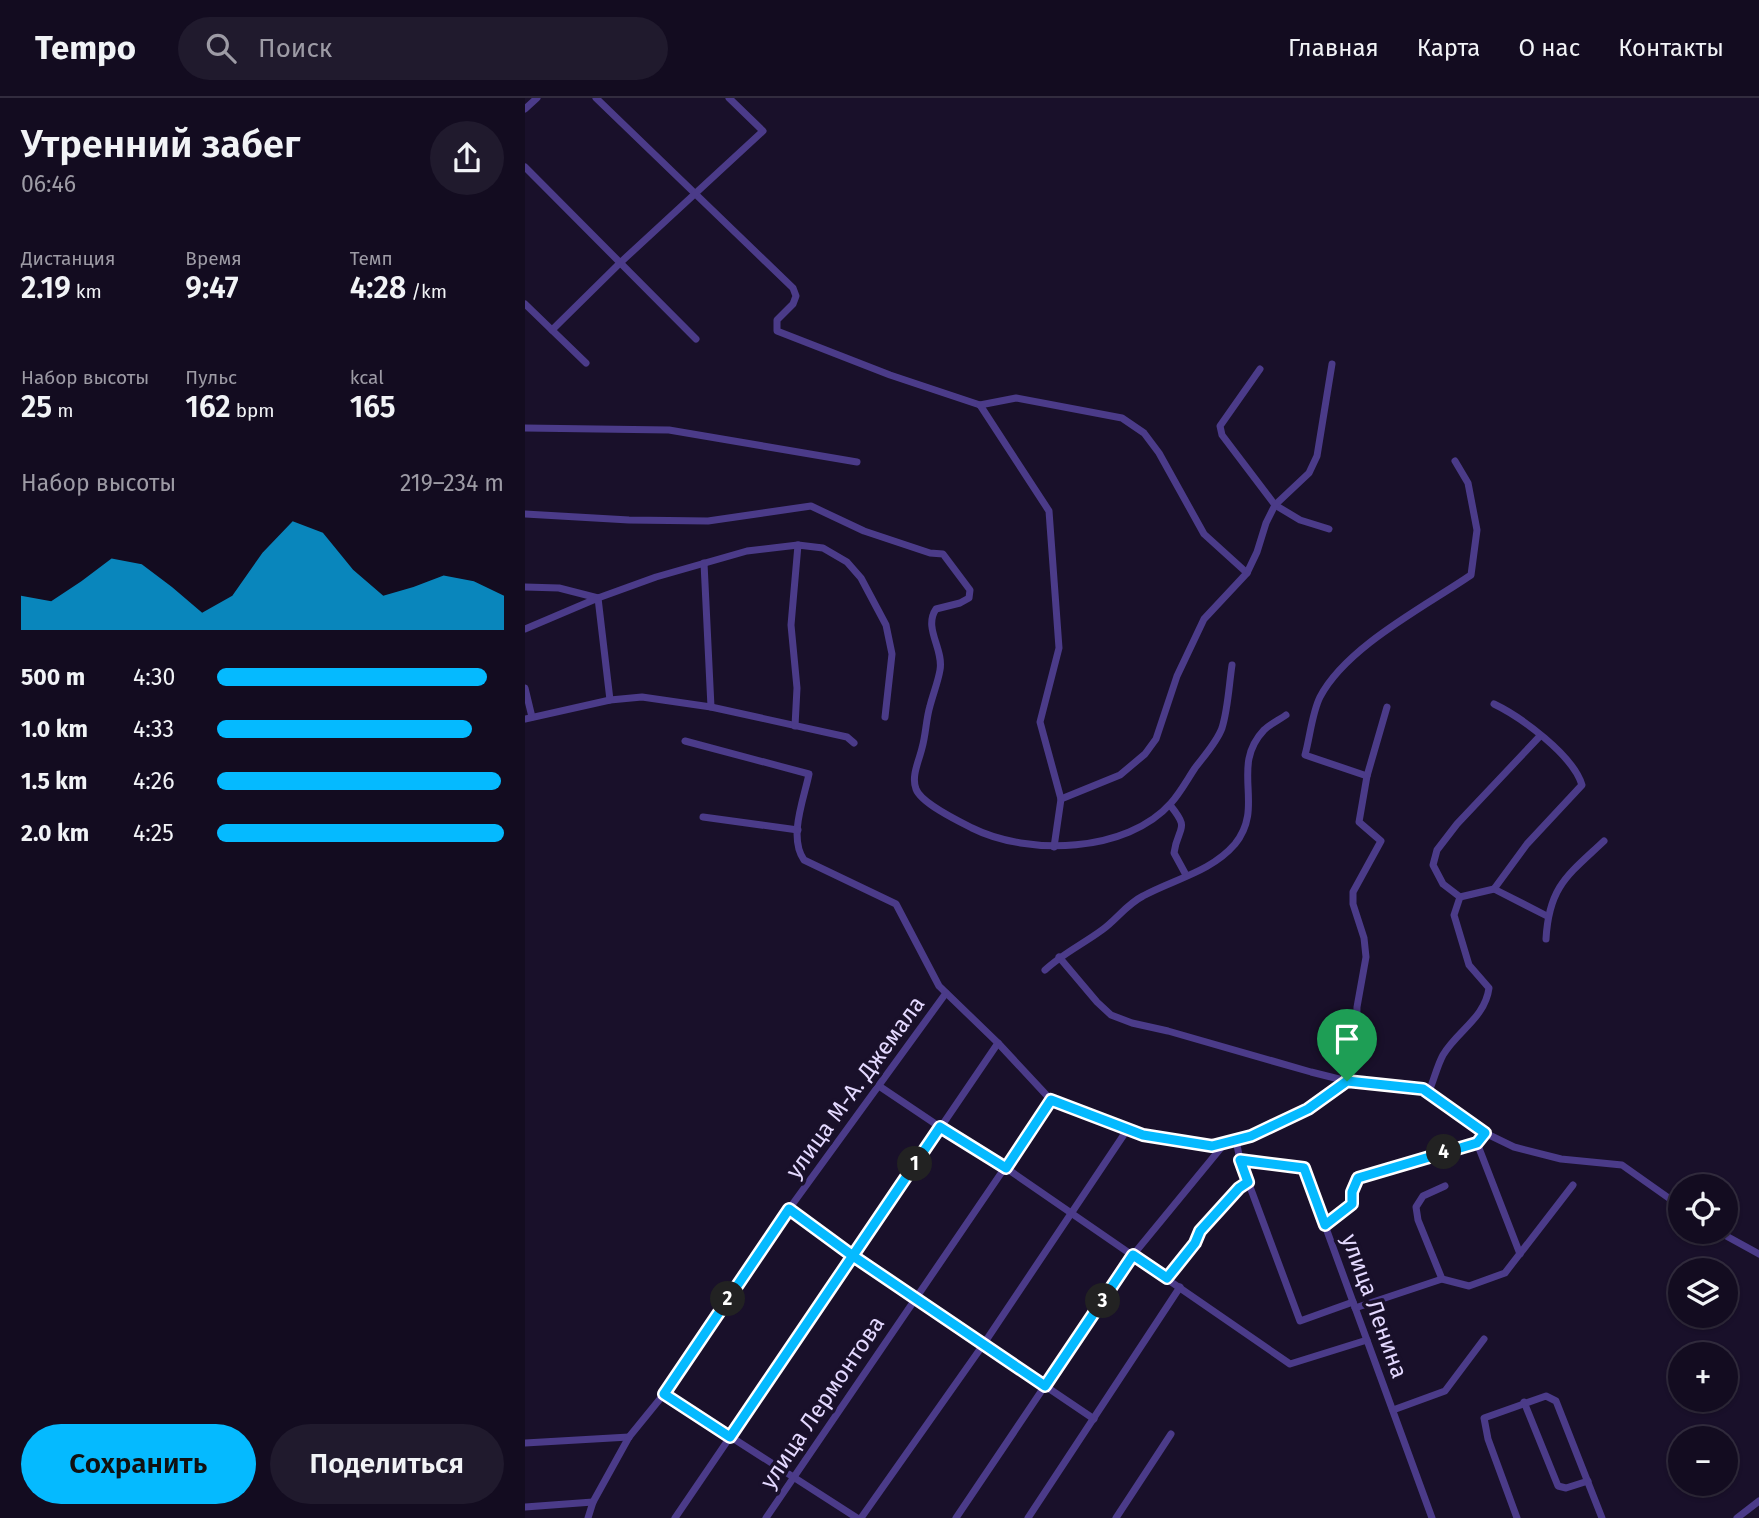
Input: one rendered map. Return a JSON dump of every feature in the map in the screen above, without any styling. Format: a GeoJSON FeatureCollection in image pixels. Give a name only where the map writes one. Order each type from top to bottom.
{"type":"FeatureCollection","features":[{"type":"Feature","properties":{"kind":"street"},"geometry":{"type":"LineString","coordinates":[[525,109],[537,98]]}},
{"type":"Feature","properties":{"kind":"street"},"geometry":{"type":"LineString","coordinates":[[596,98],[793,288],[796,296],[793,304],[777,320],[777,331],[890,375],[980,405],[1016,398],[1122,418],[1144,433],[1159,453],[1205,534],[1247,573]]}},
{"type":"Feature","properties":{"kind":"street"},"geometry":{"type":"LineString","coordinates":[[552,330],[621,262],[763,131],[729,98]]}},
{"type":"Feature","properties":{"kind":"street"},"geometry":{"type":"LineString","coordinates":[[525,167],[697,339]]}},
{"type":"Feature","properties":{"kind":"street"},"geometry":{"type":"LineString","coordinates":[[525,304],[586,363]]}},
{"type":"Feature","properties":{"kind":"street"},"geometry":{"type":"LineString","coordinates":[[1061,799],[1120,775],[1145,754],[1161,729],[1177,676],[1204,619],[1247,573],[1275,505],[1309,473],[1317,456],[1332,364]]}},
{"type":"Feature","properties":{"kind":"street"},"geometry":{"type":"LineString","coordinates":[[1260,369],[1220,426],[1222,435],[1275,505],[1300,520],[1329,528]]}},
{"type":"Feature","properties":{"kind":"street"},"geometry":{"type":"LineString","coordinates":[[980,405],[1049,511],[1059,648],[1040,722],[1061,799],[1054,847]]}},
{"type":"Feature","properties":{"kind":"street"},"geometry":{"type":"LineString","coordinates":[[525,428],[669,430],[857,462]]}},
{"type":"Feature","properties":{"kind":"street"},"geometry":{"type":"LineString","coordinates":[[1367,776],[1305,755],[1319,699],[1334,675],[1380,635],[1471,575],[1477,530],[1468,483],[1455,461]]}},
{"type":"Feature","properties":{"kind":"street"},"geometry":{"type":"LineString","coordinates":[[525,514],[708,521],[811,506],[864,531],[930,553],[943,554],[969,590],[969,598],[936,609],[932,615],[931,623],[940,652],[941,669],[929,708],[923,746],[914,776],[915,786],[928,802],[981,832],[1054,847],[1121,836],[1142,826],[1170,805],[1222,729],[1232,665]]}},
{"type":"Feature","properties":{"kind":"street"},"geometry":{"type":"LineString","coordinates":[[795,726],[797,688],[791,625],[798,545]]}},
{"type":"Feature","properties":{"kind":"street"},"geometry":{"type":"LineString","coordinates":[[525,629],[598,598],[747,551],[798,545],[823,548],[847,562],[861,578],[886,625],[892,654],[885,717]]}},
{"type":"Feature","properties":{"kind":"street"},"geometry":{"type":"LineString","coordinates":[[704,563],[711,707]]}},
{"type":"Feature","properties":{"kind":"street"},"geometry":{"type":"LineString","coordinates":[[525,587],[559,588],[598,598]]}},
{"type":"Feature","properties":{"kind":"street"},"geometry":{"type":"LineString","coordinates":[[598,598],[610,701]]}},
{"type":"Feature","properties":{"kind":"street"},"geometry":{"type":"LineString","coordinates":[[525,688],[528,718],[642,697],[711,707],[846,737],[854,743]]}},
{"type":"Feature","properties":{"kind":"street"},"geometry":{"type":"LineString","coordinates":[[1494,704],[1556,747],[1582,785],[1527,844],[1494,889]]}},
{"type":"Feature","properties":{"kind":"street"},"geometry":{"type":"LineString","coordinates":[[685,741],[809,774],[798,830],[799,852],[804,860],[896,904],[939,986],[998,1043],[1051,1100],[1143,1135],[1212,1146],[1251,1136],[1308,1109],[1347,1081],[1356,1051],[1357,1007],[1366,957],[1364,938],[1353,904],[1353,892],[1381,841],[1359,821],[1367,776],[1387,707]]}},
{"type":"Feature","properties":{"kind":"street"},"geometry":{"type":"LineString","coordinates":[[1045,970],[1059,957],[1102,929],[1139,897],[1186,875],[1204,870],[1232,848],[1246,827],[1249,813],[1246,768],[1249,752],[1265,730],[1286,715]]}},
{"type":"Feature","properties":{"kind":"street"},"geometry":{"type":"LineString","coordinates":[[1460,897],[1443,884],[1433,865],[1437,850],[1457,824],[1540,736]]}},
{"type":"Feature","properties":{"kind":"street"},"geometry":{"type":"LineString","coordinates":[[1170,805],[1182,820],[1183,826],[1174,853],[1186,875]]}},
{"type":"Feature","properties":{"kind":"street"},"geometry":{"type":"LineString","coordinates":[[703,817],[798,830]]}},
{"type":"Feature","properties":{"kind":"street"},"geometry":{"type":"LineString","coordinates":[[1546,939],[1547,916],[1557,888],[1604,841]]}},
{"type":"Feature","properties":{"kind":"street"},"geometry":{"type":"LineString","coordinates":[[1460,897],[1494,889],[1547,916]]}},
{"type":"Feature","properties":{"kind":"street"},"geometry":{"type":"LineString","coordinates":[[1429,1091],[1444,1054],[1488,1000],[1489,988],[1469,965],[1454,915],[1460,897]]}},
{"type":"Feature","properties":{"kind":"street"},"geometry":{"type":"LineString","coordinates":[[1059,957],[1111,1015],[1347,1081],[1429,1091],[1486,1132],[1514,1147],[1561,1160],[1622,1165],[1668,1198]]}},
{"type":"Feature","properties":{"kind":"street","name":"улица М-А. Джемала"},"geometry":{"type":"LineString","coordinates":[[587,1518],[629,1437],[664,1394],[789,1209],[947,993]]}},
{"type":"Feature","properties":{"kind":"street"},"geometry":{"type":"LineString","coordinates":[[675,1518],[998,1043]]}},
{"type":"Feature","properties":{"kind":"street"},"geometry":{"type":"LineString","coordinates":[[879,1086],[1006,1168],[1290,1364],[1367,1340]]}},
{"type":"Feature","properties":{"kind":"street","name":"улица Лермонтова"},"geometry":{"type":"LineString","coordinates":[[767,1518],[1051,1100]]}},
{"type":"Feature","properties":{"kind":"street"},"geometry":{"type":"LineString","coordinates":[[664,1394],[859,1518],[983,1345],[1127,1130]]}},
{"type":"Feature","properties":{"kind":"street"},"geometry":{"type":"LineString","coordinates":[[1325,1225],[1352,1204],[1352,1192],[1358,1178],[1477,1143],[1486,1132]]}},
{"type":"Feature","properties":{"kind":"street"},"geometry":{"type":"LineString","coordinates":[[1236,1140],[1240,1160],[1300,1321],[1442,1279],[1469,1286],[1505,1273],[1573,1185]]}},
{"type":"Feature","properties":{"kind":"street"},"geometry":{"type":"LineString","coordinates":[[956,1518],[1133,1255],[1225,1143]]}},
{"type":"Feature","properties":{"kind":"street"},"geometry":{"type":"LineString","coordinates":[[1477,1143],[1520,1254]]}},
{"type":"Feature","properties":{"kind":"street","name":"улица Ленина"},"geometry":{"type":"LineString","coordinates":[[1240,1160],[1304,1168],[1432,1518]]}},
{"type":"Feature","properties":{"kind":"street"},"geometry":{"type":"LineString","coordinates":[[1167,1278],[1195,1243],[1200,1231],[1239,1188],[1248,1182]]}},
{"type":"Feature","properties":{"kind":"street"},"geometry":{"type":"LineString","coordinates":[[1442,1279],[1418,1220],[1416,1207],[1423,1196],[1445,1186]]}},
{"type":"Feature","properties":{"kind":"street"},"geometry":{"type":"LineString","coordinates":[[789,1209],[853,1256],[1094,1419]]}},
{"type":"Feature","properties":{"kind":"street"},"geometry":{"type":"LineString","coordinates":[[1738,1242],[1759,1254]]}},
{"type":"Feature","properties":{"kind":"street"},"geometry":{"type":"LineString","coordinates":[[1028,1518],[1180,1287]]}},
{"type":"Feature","properties":{"kind":"street"},"geometry":{"type":"LineString","coordinates":[[1393,1410],[1444,1391],[1484,1339]]}},
{"type":"Feature","properties":{"kind":"street"},"geometry":{"type":"LineString","coordinates":[[1517,1518],[1488,1440],[1484,1418],[1546,1396],[1556,1401],[1602,1518]]}},
{"type":"Feature","properties":{"kind":"street"},"geometry":{"type":"LineString","coordinates":[[1524,1402],[1558,1486],[1566,1488],[1588,1481]]}},
{"type":"Feature","properties":{"kind":"street"},"geometry":{"type":"LineString","coordinates":[[1116,1518],[1171,1434]]}},
{"type":"Feature","properties":{"kind":"street"},"geometry":{"type":"LineString","coordinates":[[525,1443],[629,1437]]}},
{"type":"Feature","properties":{"kind":"street"},"geometry":{"type":"LineString","coordinates":[[1737,1518],[1759,1501]]}},
{"type":"Feature","properties":{"kind":"street"},"geometry":{"type":"LineString","coordinates":[[525,1507],[593,1502]]}},
{"type":"Feature","properties":{"kind":"route"},"geometry":{"type":"LineString","coordinates":[[1347,1081],[1308,1109],[1251,1136],[1212,1146],[1143,1135],[1051,1100],[1006,1168],[940,1127],[897,1192],[853,1256],[730,1437],[664,1394],[789,1209],[853,1256],[1045,1386],[1133,1255],[1167,1278],[1195,1243],[1200,1231],[1239,1188],[1248,1182],[1240,1160],[1304,1168],[1325,1225],[1352,1204],[1352,1192],[1358,1178],[1477,1143],[1485,1133],[1429,1091],[1347,1081]]}}]}
